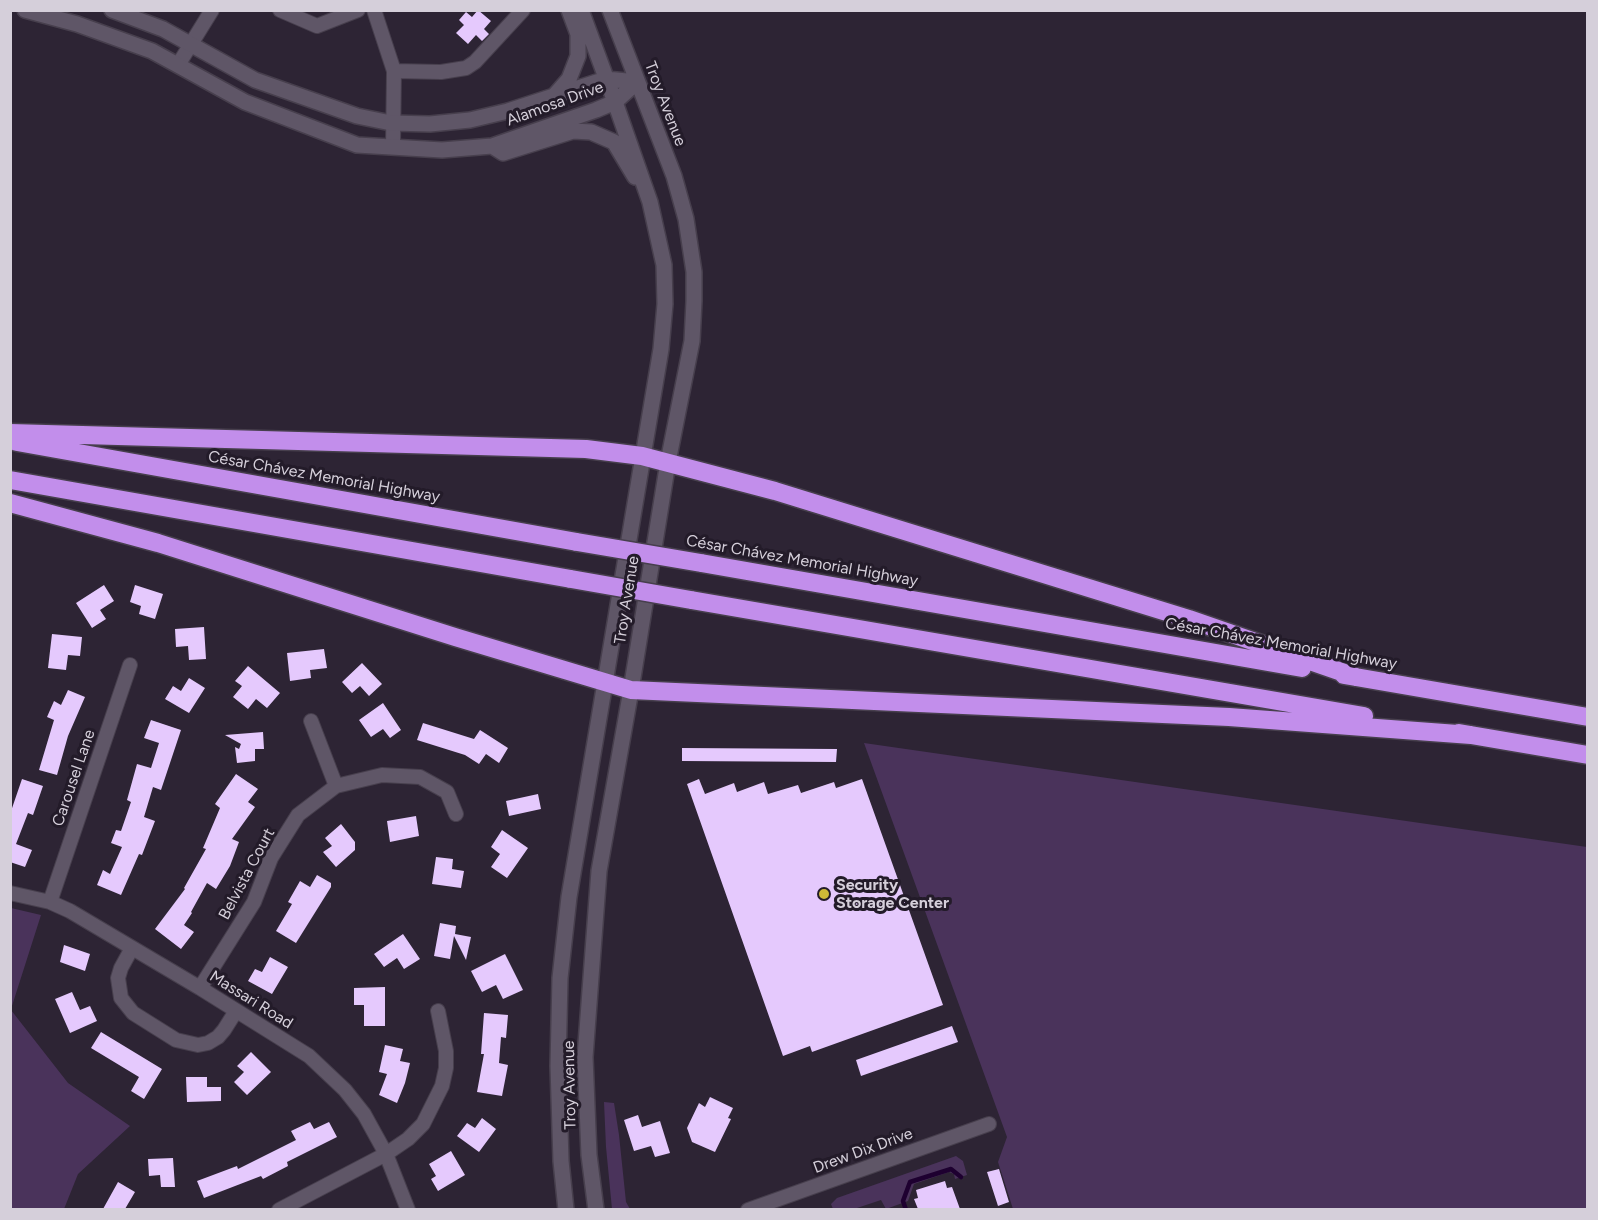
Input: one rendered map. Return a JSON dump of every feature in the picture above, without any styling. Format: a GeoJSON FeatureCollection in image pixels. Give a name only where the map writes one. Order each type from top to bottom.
{"type":"FeatureCollection","features":[{"type":"Feature","properties":{"kind":"highway"},"geometry":{"type":"LineString","coordinates":[[10,433],[586,448],[642,456],[775,491],[1189,619],[1356,677]]}},
{"type":"Feature","properties":{"kind":"highway","name":"César Chávez Memorial Highway"},"geometry":{"type":"LineString","coordinates":[[10,441],[1587,717]]}},
{"type":"Feature","properties":{"kind":"highway"},"geometry":{"type":"LineString","coordinates":[[10,480],[1587,756]]}},
{"type":"Feature","properties":{"kind":"highway"},"geometry":{"type":"LineString","coordinates":[[10,503],[158,543],[631,690],[1229,717],[1472,735]]}},
{"type":"Feature","properties":{"kind":"main road","name":"Alamosa Drive"},"geometry":{"type":"LineString","coordinates":[[25,10],[77,24],[152,51],[245,102],[357,145],[442,150],[492,146],[615,102],[637,82]]}},
{"type":"Feature","properties":{"kind":"main road","name":"Alamosa Drive"},"geometry":{"type":"LineString","coordinates":[[112,10],[163,28],[255,80],[357,116],[394,123],[430,124],[470,120],[508,111],[606,79],[637,82]]}},
{"type":"Feature","properties":{"kind":"main road"},"geometry":{"type":"LineString","coordinates":[[554,96],[569,79],[578,56],[578,34],[569,10]]}},
{"type":"Feature","properties":{"kind":"main road","name":"Troy Avenue"},"geometry":{"type":"LineString","coordinates":[[566,1209],[561,1161],[559,1090],[560,978],[569,897],[661,349],[665,304],[664,265],[650,202],[580,10]]}},
{"type":"Feature","properties":{"kind":"main road","name":"Troy Avenue"},"geometry":{"type":"LineString","coordinates":[[596,1209],[589,1155],[586,1045],[599,871],[668,462],[692,341],[694,272],[686,219],[674,176],[610,10]]}},
{"type":"Feature","properties":{"kind":"main road"},"geometry":{"type":"LineString","coordinates":[[492,146],[503,153],[573,131],[591,132],[614,142],[650,202]]}},
{"type":"Feature","properties":{"kind":"street"},"geometry":{"type":"LineString","coordinates":[[178,65],[212,10]]}},
{"type":"Feature","properties":{"kind":"street"},"geometry":{"type":"LineString","coordinates":[[280,10],[317,26],[358,10]]}},
{"type":"Feature","properties":{"kind":"street"},"geometry":{"type":"LineString","coordinates":[[374,10],[394,70],[393,147]]}},
{"type":"Feature","properties":{"kind":"street"},"geometry":{"type":"LineString","coordinates":[[394,70],[441,72],[466,68],[475,62],[523,10]]}},
{"type":"Feature","properties":{"kind":"street","name":"Carousel Lane"},"geometry":{"type":"LineString","coordinates":[[50,902],[130,665]]}},
{"type":"Feature","properties":{"kind":"street"},"geometry":{"type":"LineString","coordinates":[[311,721],[336,786]]}},
{"type":"Feature","properties":{"kind":"street","name":"Belvista Court"},"geometry":{"type":"LineString","coordinates":[[200,988],[254,902],[271,858],[298,815],[336,786],[382,775],[420,777],[447,792],[456,814]]}},
{"type":"Feature","properties":{"kind":"street","name":"Massari Road"},"geometry":{"type":"LineString","coordinates":[[10,893],[50,902],[70,911],[294,1046],[327,1073],[363,1114],[386,1154],[408,1209]]}},
{"type":"Feature","properties":{"kind":"street"},"geometry":{"type":"LineString","coordinates":[[132,948],[118,978],[121,998],[132,1013],[176,1040],[198,1045],[208,1043],[224,1030],[236,1011]]}},
{"type":"Feature","properties":{"kind":"street"},"geometry":{"type":"LineString","coordinates":[[279,1209],[386,1154],[408,1139],[423,1124],[442,1086],[446,1051],[438,1011]]}},
{"type":"Feature","properties":{"kind":"street","name":"Drew Dix Drive"},"geometry":{"type":"LineString","coordinates":[[748,1209],[989,1124]]}},
{"type":"Feature","properties":{"kind":"shaded area"},"geometry":{"type":"Polygon","coordinates":[[[864,743],[1587,847],[1587,1209],[1013,1209],[998,1162],[1007,1137],[864,743]]]}},
{"type":"Feature","properties":{"kind":"shaded area"},"geometry":{"type":"Polygon","coordinates":[[[10,908],[41,915],[11,1009],[10,908]]]}},
{"type":"Feature","properties":{"kind":"shaded area"},"geometry":{"type":"Polygon","coordinates":[[[11,1010],[68,1083],[130,1126],[78,1174],[64,1209],[11,1209],[11,1010]]]}},
{"type":"Feature","properties":{"kind":"shaded area"},"geometry":{"type":"Polygon","coordinates":[[[604,1102],[614,1103],[626,1202],[630,1209],[612,1209],[604,1102]]]}},
{"type":"Feature","properties":{"kind":"shaded area"},"geometry":{"type":"Polygon","coordinates":[[[956,1156],[963,1161],[967,1175],[955,1179],[954,1174],[949,1172],[914,1184],[908,1201],[886,1209],[881,1200],[854,1209],[833,1209],[831,1204],[837,1198],[956,1156]]]}},
{"type":"Feature","properties":{"kind":"building"},"geometry":{"type":"Polygon","coordinates":[[[478,10],[491,21],[484,29],[489,34],[482,41],[476,35],[468,44],[456,33],[464,25],[459,20],[466,12],[472,17],[478,10]]]}},
{"type":"Feature","properties":{"kind":"building"},"geometry":{"type":"Polygon","coordinates":[[[104,585],[114,601],[100,610],[106,619],[92,628],[76,603],[104,585]]]}},
{"type":"Feature","properties":{"kind":"building"},"geometry":{"type":"Polygon","coordinates":[[[135,585],[163,594],[155,619],[139,614],[141,606],[130,602],[135,585]]]}},
{"type":"Feature","properties":{"kind":"building"},"geometry":{"type":"Polygon","coordinates":[[[204,627],[206,659],[189,660],[188,646],[176,647],[175,629],[204,627]]]}},
{"type":"Feature","properties":{"kind":"building"},"geometry":{"type":"Polygon","coordinates":[[[52,634],[82,637],[80,656],[68,655],[66,670],[48,668],[52,634]]]}},
{"type":"Feature","properties":{"kind":"building"},"geometry":{"type":"Polygon","coordinates":[[[324,649],[327,668],[310,670],[311,678],[290,681],[287,653],[324,649]]]}},
{"type":"Feature","properties":{"kind":"building"},"geometry":{"type":"Polygon","coordinates":[[[362,663],[382,684],[369,696],[360,686],[352,693],[342,682],[362,663]]]}},
{"type":"Feature","properties":{"kind":"building"},"geometry":{"type":"Polygon","coordinates":[[[248,666],[280,693],[267,708],[256,699],[248,709],[233,697],[242,686],[235,681],[248,666]]]}},
{"type":"Feature","properties":{"kind":"building"},"geometry":{"type":"Polygon","coordinates":[[[189,678],[205,688],[189,713],[165,699],[173,686],[181,691],[189,678]]]}},
{"type":"Feature","properties":{"kind":"building"},"geometry":{"type":"Polygon","coordinates":[[[68,690],[85,697],[68,736],[57,775],[39,770],[54,720],[47,717],[54,701],[61,705],[68,690]]]}},
{"type":"Feature","properties":{"kind":"building"},"geometry":{"type":"Polygon","coordinates":[[[383,703],[401,730],[390,738],[383,729],[371,737],[359,720],[383,703]]]}},
{"type":"Feature","properties":{"kind":"building"},"geometry":{"type":"Polygon","coordinates":[[[151,720],[181,730],[161,790],[153,787],[144,817],[155,821],[142,855],[139,854],[121,895],[97,885],[103,870],[110,874],[122,847],[111,843],[116,830],[121,831],[131,802],[127,800],[137,764],[151,768],[159,743],[144,738],[151,720]]]}},
{"type":"Feature","properties":{"kind":"building"},"geometry":{"type":"Polygon","coordinates":[[[423,723],[474,739],[480,730],[508,748],[499,763],[486,754],[479,764],[465,755],[417,740],[423,723]]]}},
{"type":"Feature","properties":{"kind":"building"},"geometry":{"type":"Polygon","coordinates":[[[263,732],[264,749],[255,749],[255,761],[237,763],[235,747],[239,749],[241,744],[225,735],[263,732]]]}},
{"type":"Feature","properties":{"kind":"building"},"geometry":{"type":"Polygon","coordinates":[[[682,748],[837,749],[836,762],[682,761],[682,748]]]}},
{"type":"Feature","properties":{"kind":"building"},"geometry":{"type":"Polygon","coordinates":[[[236,774],[258,789],[248,802],[255,807],[232,839],[239,842],[230,866],[216,889],[207,883],[184,925],[194,932],[181,949],[155,929],[185,889],[206,849],[203,848],[220,808],[215,804],[236,774]]]}},
{"type":"Feature","properties":{"kind":"building"},"geometry":{"type":"Polygon","coordinates":[[[22,779],[43,786],[33,815],[28,813],[16,844],[32,850],[25,867],[10,862],[10,814],[22,779]]]}},
{"type":"Feature","properties":{"kind":"building"},"geometry":{"type":"Polygon","coordinates":[[[699,779],[705,794],[734,783],[737,792],[764,782],[768,794],[798,785],[801,793],[834,782],[836,788],[862,779],[943,1005],[812,1052],[810,1046],[783,1056],[687,784],[699,779]]]}},
{"type":"Feature","properties":{"kind":"building"},"geometry":{"type":"Polygon","coordinates":[[[538,794],[541,809],[509,816],[506,801],[538,794]]]}},
{"type":"Feature","properties":{"kind":"building"},"geometry":{"type":"Polygon","coordinates":[[[416,816],[419,836],[390,842],[387,821],[416,816]]]}},
{"type":"Feature","properties":{"kind":"building"},"geometry":{"type":"Polygon","coordinates":[[[341,824],[355,842],[355,850],[336,867],[323,852],[332,846],[325,838],[341,824]]]}},
{"type":"Feature","properties":{"kind":"building"},"geometry":{"type":"Polygon","coordinates":[[[502,830],[528,848],[507,878],[491,867],[500,854],[491,847],[502,830]]]}},
{"type":"Feature","properties":{"kind":"building"},"geometry":{"type":"Polygon","coordinates":[[[436,857],[453,859],[452,869],[464,871],[461,888],[432,884],[436,857]]]}},
{"type":"Feature","properties":{"kind":"building"},"geometry":{"type":"Polygon","coordinates":[[[317,875],[331,883],[331,887],[296,943],[276,931],[292,904],[288,902],[300,881],[310,887],[317,875]]]}},
{"type":"Feature","properties":{"kind":"building"},"geometry":{"type":"Polygon","coordinates":[[[440,923],[456,926],[455,934],[471,937],[466,960],[454,936],[450,959],[434,956],[440,923]]]}},
{"type":"Feature","properties":{"kind":"building"},"geometry":{"type":"Polygon","coordinates":[[[403,934],[420,959],[404,969],[397,958],[384,967],[374,954],[403,934]]]}},
{"type":"Feature","properties":{"kind":"building"},"geometry":{"type":"Polygon","coordinates":[[[64,945],[90,954],[85,971],[60,962],[64,945]]]}},
{"type":"Feature","properties":{"kind":"building"},"geometry":{"type":"Polygon","coordinates":[[[505,954],[523,990],[503,999],[496,985],[482,992],[471,971],[505,954]]]}},
{"type":"Feature","properties":{"kind":"building"},"geometry":{"type":"Polygon","coordinates":[[[270,957],[288,967],[272,994],[248,981],[255,969],[262,972],[270,957]]]}},
{"type":"Feature","properties":{"kind":"building"},"geometry":{"type":"Polygon","coordinates":[[[385,987],[385,1026],[364,1026],[364,1005],[354,1005],[354,988],[385,987]]]}},
{"type":"Feature","properties":{"kind":"building"},"geometry":{"type":"Polygon","coordinates":[[[72,992],[80,1010],[90,1006],[97,1021],[70,1033],[55,999],[72,992]]]}},
{"type":"Feature","properties":{"kind":"building"},"geometry":{"type":"Polygon","coordinates":[[[484,1013],[508,1015],[506,1038],[501,1037],[499,1063],[508,1065],[502,1096],[477,1092],[484,1054],[481,1054],[484,1013]]]}},
{"type":"Feature","properties":{"kind":"building"},"geometry":{"type":"Polygon","coordinates":[[[952,1026],[958,1042],[861,1076],[856,1060],[952,1026]]]}},
{"type":"Feature","properties":{"kind":"building"},"geometry":{"type":"Polygon","coordinates":[[[101,1032],[162,1069],[144,1099],[131,1091],[139,1077],[91,1048],[101,1032]]]}},
{"type":"Feature","properties":{"kind":"building"},"geometry":{"type":"Polygon","coordinates":[[[385,1045],[403,1049],[400,1061],[410,1063],[397,1103],[379,1095],[387,1074],[379,1072],[385,1045]]]}},
{"type":"Feature","properties":{"kind":"building"},"geometry":{"type":"Polygon","coordinates":[[[251,1052],[271,1072],[247,1095],[234,1082],[244,1072],[237,1066],[251,1052]]]}},
{"type":"Feature","properties":{"kind":"building"},"geometry":{"type":"Polygon","coordinates":[[[186,1077],[207,1077],[207,1087],[221,1087],[221,1101],[187,1102],[186,1077]]]}},
{"type":"Feature","properties":{"kind":"building"},"geometry":{"type":"Polygon","coordinates":[[[710,1097],[733,1108],[728,1118],[731,1119],[715,1152],[692,1142],[687,1128],[699,1103],[705,1107],[710,1097]]]}},
{"type":"Feature","properties":{"kind":"building"},"geometry":{"type":"Polygon","coordinates":[[[638,1115],[642,1127],[660,1121],[670,1153],[655,1157],[651,1146],[634,1151],[624,1120],[638,1115]]]}},
{"type":"Feature","properties":{"kind":"building"},"geometry":{"type":"Polygon","coordinates":[[[482,1118],[496,1129],[479,1152],[457,1136],[467,1123],[475,1128],[482,1118]]]}},
{"type":"Feature","properties":{"kind":"building"},"geometry":{"type":"Polygon","coordinates":[[[310,1122],[314,1129],[329,1122],[337,1137],[287,1162],[288,1166],[263,1179],[261,1176],[204,1198],[197,1181],[237,1166],[238,1169],[296,1140],[291,1131],[310,1122]]]}},
{"type":"Feature","properties":{"kind":"building"},"geometry":{"type":"Polygon","coordinates":[[[451,1151],[465,1175],[438,1191],[431,1179],[436,1176],[429,1164],[451,1151]]]}},
{"type":"Feature","properties":{"kind":"building"},"geometry":{"type":"Polygon","coordinates":[[[173,1158],[175,1187],[161,1187],[160,1175],[149,1176],[148,1159],[173,1158]]]}},
{"type":"Feature","properties":{"kind":"building"},"geometry":{"type":"Polygon","coordinates":[[[999,1169],[1009,1202],[998,1206],[987,1172],[999,1169]]]}},
{"type":"Feature","properties":{"kind":"building"},"geometry":{"type":"Polygon","coordinates":[[[945,1181],[947,1188],[952,1187],[960,1209],[918,1209],[914,1199],[918,1198],[916,1190],[945,1181]]]}},
{"type":"Feature","properties":{"kind":"building"},"geometry":{"type":"Polygon","coordinates":[[[118,1182],[135,1192],[125,1209],[103,1209],[118,1182]]]}},
{"type":"Feature","properties":{"kind":"waterway"},"geometry":{"type":"LineString","coordinates":[[906,1210],[903,1201],[910,1182],[951,1169],[961,1177]]}},
{"type":"Feature","properties":{"kind":"place","name":"Security Storage Center"},"geometry":{"type":"Point","coordinates":[824,894]}}]}
